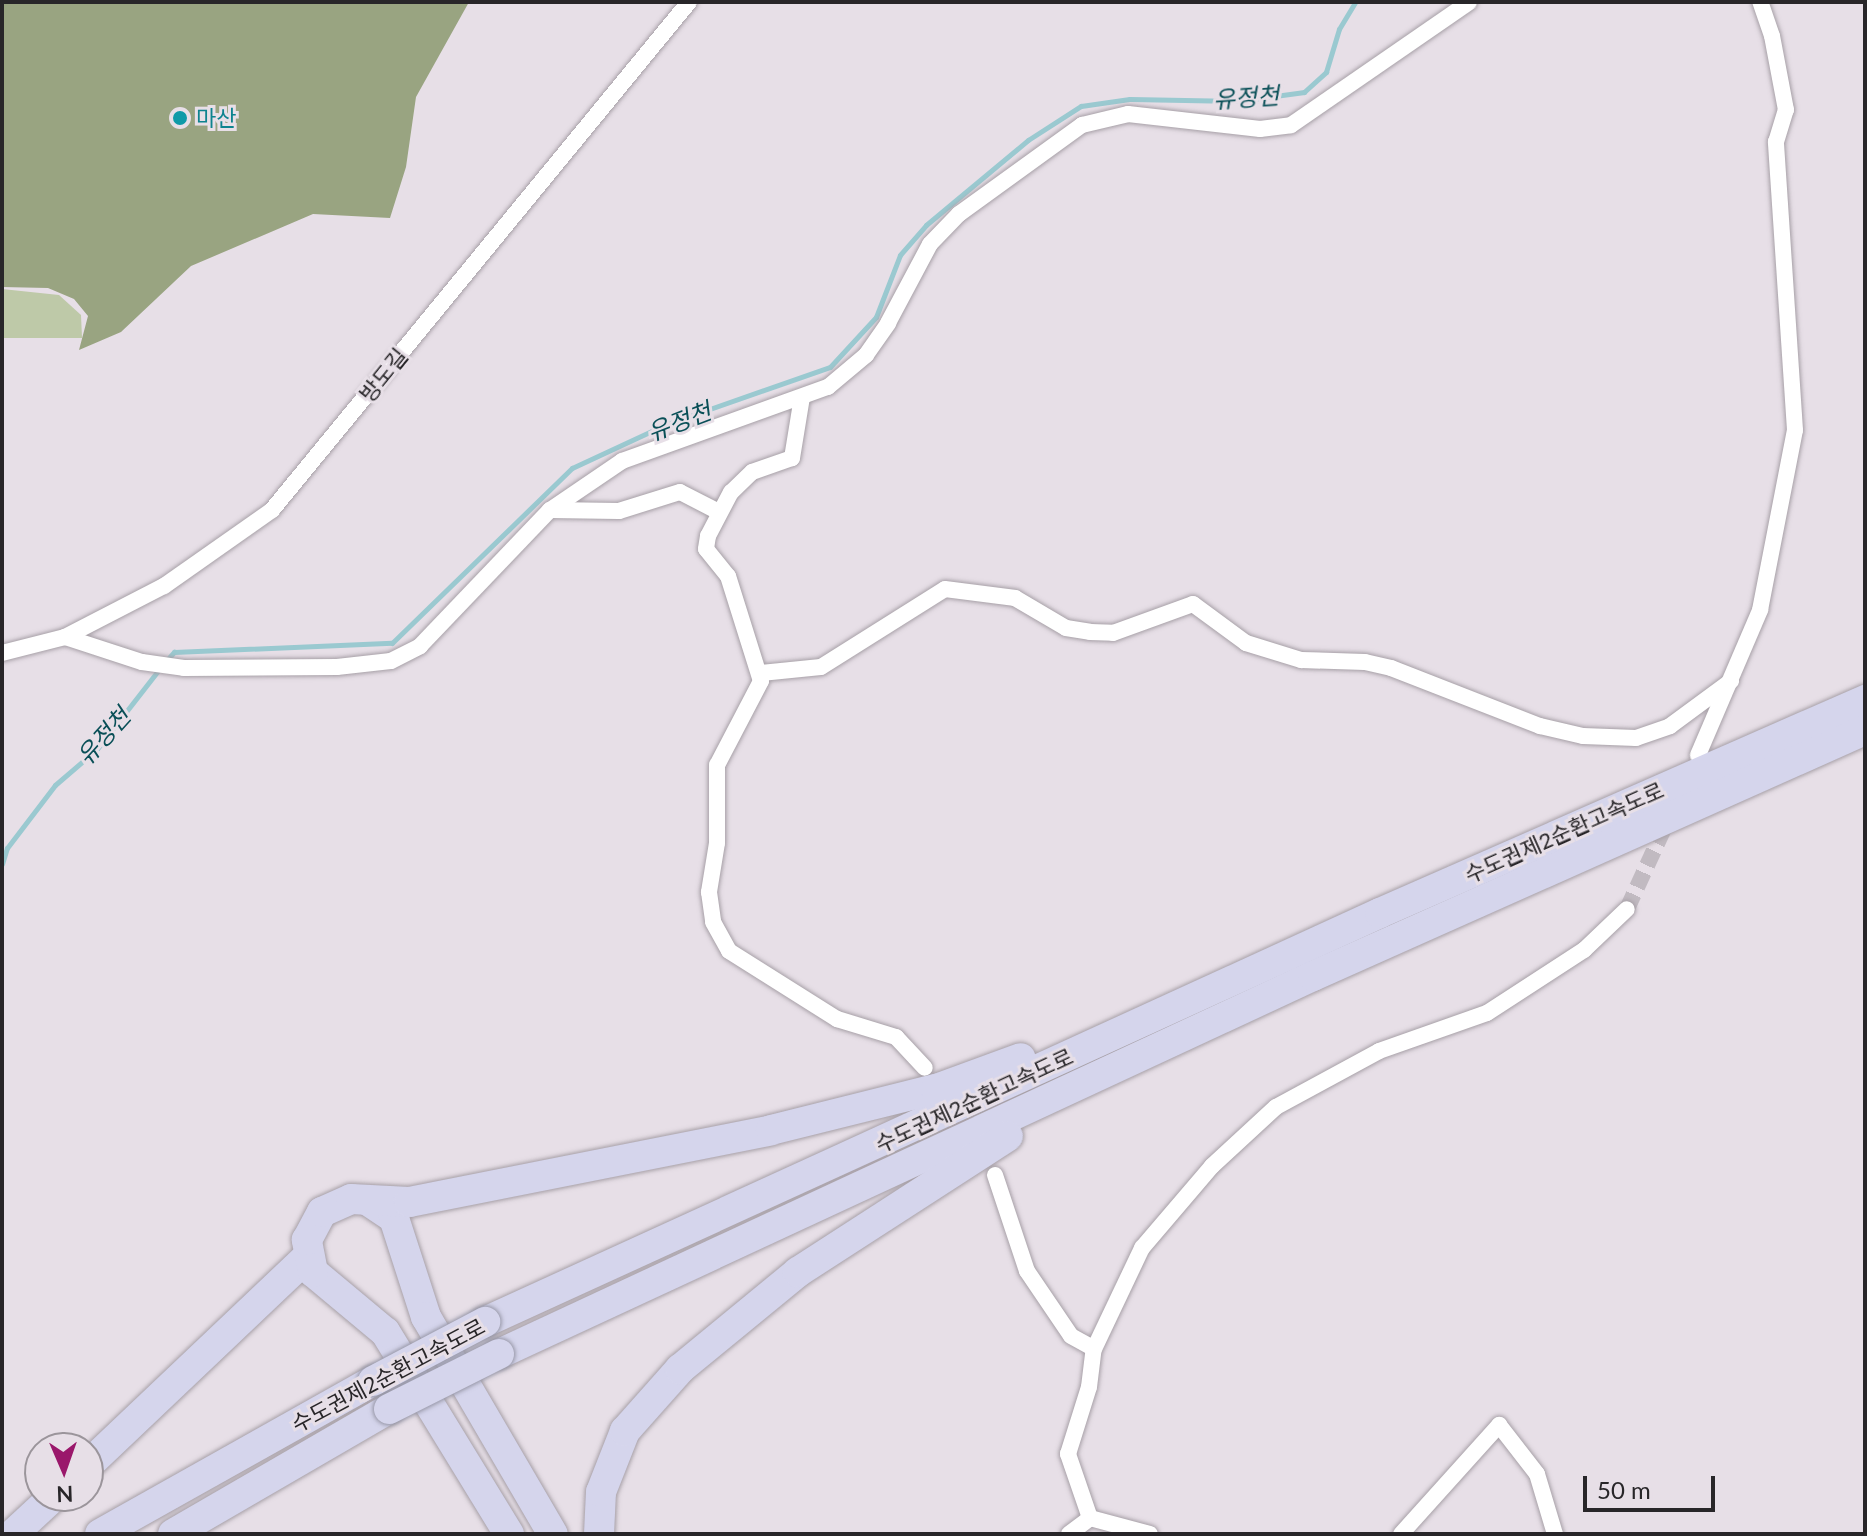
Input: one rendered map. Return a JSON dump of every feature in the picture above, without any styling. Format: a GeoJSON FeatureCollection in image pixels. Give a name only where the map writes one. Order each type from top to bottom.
{"type":"FeatureCollection","features":[{"type":"Feature","properties":{"kind":"highway","name":"수도권제2순환고속도로"},"geometry":{"type":"LineString","coordinates":[[100,1534],[485,1322],[1290,955],[1865,700]]}},
{"type":"Feature","properties":{"kind":"highway","name":"수도권제2순환고속도로"},"geometry":{"type":"LineString","coordinates":[[173,1534],[389,1409],[499,1354],[1313,976],[1865,730]]}},
{"type":"Feature","properties":{"kind":"highway"},"geometry":{"type":"LineString","coordinates":[[509,1534],[385,1332],[323,1284],[307,1257],[307,1240],[322,1212],[343,1201],[409,1202],[874,1106],[988,1070],[1290,955]]}},
{"type":"Feature","properties":{"kind":"highway"},"geometry":{"type":"LineString","coordinates":[[599,1534],[601,1492],[625,1431],[644,1405],[737,1318],[880,1216],[1010,1135],[1313,976]]}},
{"type":"Feature","properties":{"kind":"highway"},"geometry":{"type":"LineString","coordinates":[[367,1200],[394,1218],[426,1317],[553,1534]]}},
{"type":"Feature","properties":{"kind":"highway"},"geometry":{"type":"LineString","coordinates":[[104,1450],[307,1257]]}},
{"type":"Feature","properties":{"kind":"highway"},"geometry":{"type":"LineString","coordinates":[[13,1534],[37,1512]]}},
{"type":"Feature","properties":{"kind":"street","name":"방도길"},"geometry":{"type":"LineString","coordinates":[[2,653],[65,637],[164,586],[272,510],[689,2]]}},
{"type":"Feature","properties":{"kind":"street"},"geometry":{"type":"LineString","coordinates":[[65,637],[154,665],[175,667],[337,667],[391,661],[420,646],[550,510],[622,461],[828,387],[866,355],[930,244],[959,214],[1082,125],[1128,114],[1260,129],[1291,125],[1469,2]]}},
{"type":"Feature","properties":{"kind":"street"},"geometry":{"type":"LineString","coordinates":[[1698,755],[1760,610],[1795,430],[1776,142],[1786,110],[1772,36],[1760,2]]}},
{"type":"Feature","properties":{"kind":"street"},"geometry":{"type":"LineString","coordinates":[[802,397],[792,458],[752,472],[719,512],[706,549],[728,576],[761,673],[749,710],[717,765],[717,843],[709,892],[713,922],[729,951],[837,1019],[896,1037],[925,1068]]}},
{"type":"Feature","properties":{"kind":"street"},"geometry":{"type":"LineString","coordinates":[[550,510],[619,511],[680,492],[719,512]]}},
{"type":"Feature","properties":{"kind":"street"},"geometry":{"type":"LineString","coordinates":[[761,673],[821,667],[945,589],[1015,598],[1066,628],[1090,632],[1113,633],[1193,604],[1246,643],[1301,660],[1365,662],[1391,668],[1540,726],[1583,736],[1636,738],[1670,726],[1731,681]]}},
{"type":"Feature","properties":{"kind":"street"},"geometry":{"type":"LineString","coordinates":[[1090,1518],[1068,1454],[1089,1387],[1094,1349],[1142,1248],[1212,1166],[1276,1107],[1379,1051],[1487,1013],[1584,950],[1627,909]]}},
{"type":"Feature","properties":{"kind":"street"},"geometry":{"type":"LineString","coordinates":[[995,1175],[1027,1271],[1071,1336],[1094,1349]]}},
{"type":"Feature","properties":{"kind":"street"},"geometry":{"type":"LineString","coordinates":[[1401,1534],[1499,1425],[1537,1474],[1555,1534]]}},
{"type":"Feature","properties":{"kind":"street"},"geometry":{"type":"LineString","coordinates":[[1069,1534],[1090,1518]]}},
{"type":"Feature","properties":{"kind":"street"},"geometry":{"type":"LineString","coordinates":[[1090,1518],[1150,1534]]}},
{"type":"Feature","properties":{"kind":"green space"},"geometry":{"type":"Polygon","coordinates":[[[2,2],[469,2],[416,97],[406,167],[390,218],[313,214],[191,266],[121,332],[79,350],[88,316],[74,299],[48,288],[2,287],[2,2]]]}},
{"type":"Feature","properties":{"kind":"green space"},"geometry":{"type":"Polygon","coordinates":[[[2,289],[59,295],[81,315],[82,338],[2,338],[2,289]]]}},
{"type":"Feature","properties":{"kind":"waterway","name":"유정천"},"geometry":{"type":"LineString","coordinates":[[167,660],[174,652],[392,643],[572,468],[667,424],[830,367],[876,317],[900,255],[926,225],[1028,140],[1081,106],[1130,99],[1239,101],[1304,92],[1326,72],[1339,29],[1355,2]]}},
{"type":"Feature","properties":{"kind":"waterway","name":"유정천"},"geometry":{"type":"LineString","coordinates":[[2,864],[7,848],[55,785],[97,749],[160,668]]}},
{"type":"Feature","properties":{"kind":"tunnel"},"geometry":{"type":"LineString","coordinates":[[1627,909],[1668,820]]}},
{"type":"Feature","properties":{"kind":"place","name":"마산"},"geometry":{"type":"Point","coordinates":[180,118]}}]}
